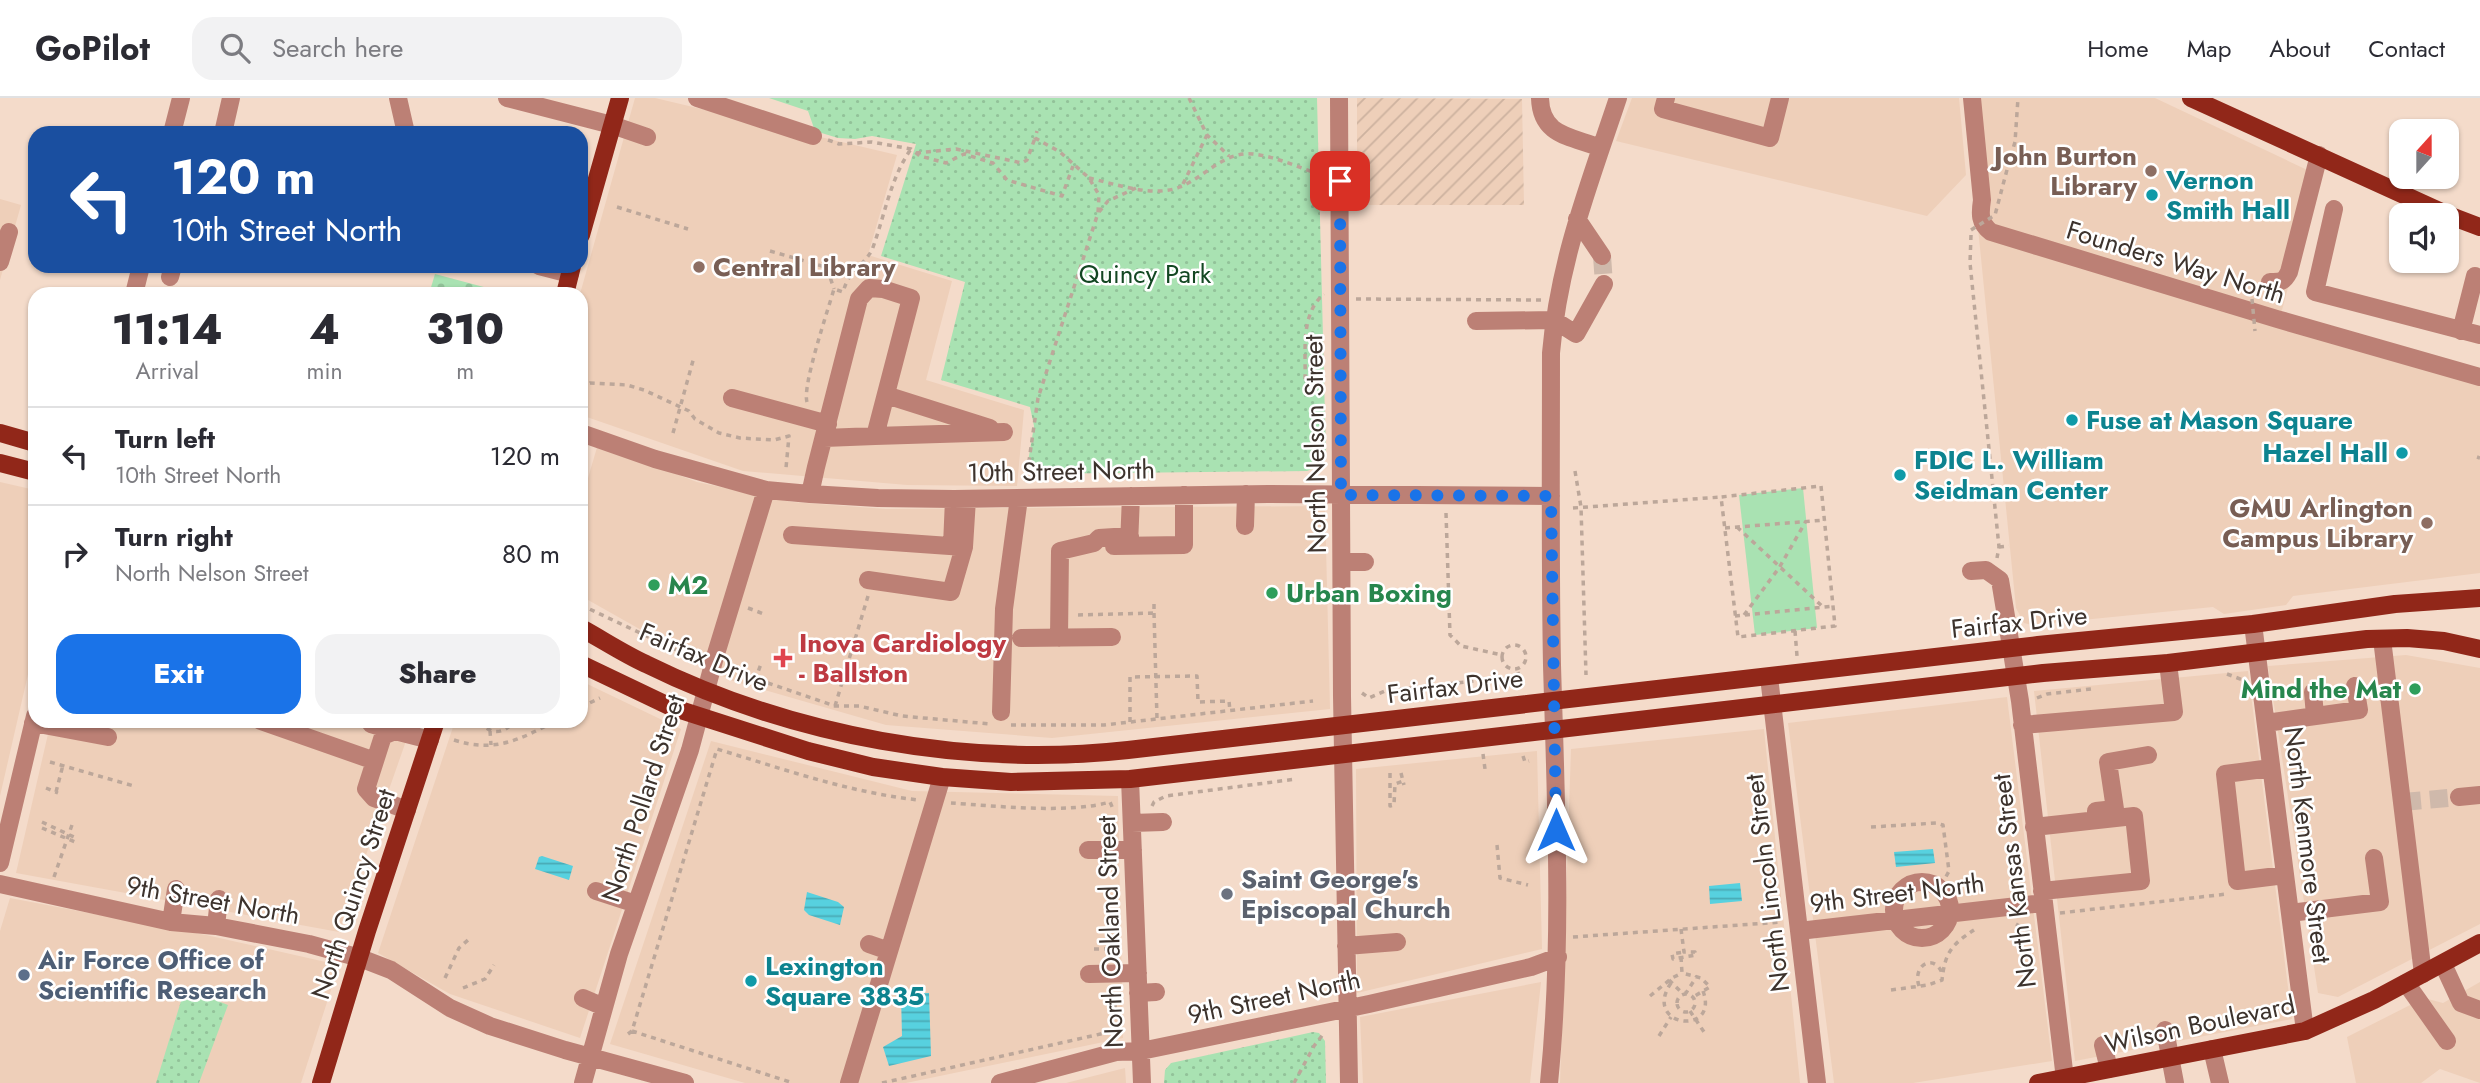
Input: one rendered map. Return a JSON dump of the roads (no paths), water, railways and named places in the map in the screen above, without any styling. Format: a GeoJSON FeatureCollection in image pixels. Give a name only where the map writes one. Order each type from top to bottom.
{"type":"FeatureCollection","features":[{"type":"Feature","properties":{"kind":"main road"},"geometry":{"type":"LineString","coordinates":[[588,210],[620,98]]}},
{"type":"Feature","properties":{"kind":"main road"},"geometry":{"type":"LineString","coordinates":[[2196,99],[2448,215],[2480,227]]}},
{"type":"Feature","properties":{"kind":"main road"},"geometry":{"type":"LineString","coordinates":[[0,433],[28,441]]}},
{"type":"Feature","properties":{"kind":"main road"},"geometry":{"type":"LineString","coordinates":[[0,463],[28,470]]}},
{"type":"Feature","properties":{"kind":"main road","name":"Fairfax Drive"},"geometry":{"type":"LineString","coordinates":[[588,632],[645,664],[706,690],[819,727],[891,742],[955,751],[1065,754],[1128,750],[2011,648],[2253,624],[2395,604],[2480,597]]}},
{"type":"Feature","properties":{"kind":"main road","name":"Fairfax Drive"},"geometry":{"type":"LineString","coordinates":[[588,667],[699,717],[808,751],[873,767],[942,777],[1023,782],[1130,779],[2016,676],[2168,663],[2382,639],[2444,641],[2480,649]]}},
{"type":"Feature","properties":{"kind":"main road","name":"North Quincy Street"},"geometry":{"type":"LineString","coordinates":[[321,1083],[434,728]]}},
{"type":"Feature","properties":{"kind":"main road"},"geometry":{"type":"LineString","coordinates":[[1128,750],[1130,779]]}},
{"type":"Feature","properties":{"kind":"main road","name":"Wilson Boulevard"},"geometry":{"type":"LineString","coordinates":[[2038,1083],[2305,1031],[2406,983],[2480,943]]}},
{"type":"Feature","properties":{"kind":"street"},"geometry":{"type":"LineString","coordinates":[[175,126],[181,98]]}},
{"type":"Feature","properties":{"kind":"street"},"geometry":{"type":"LineString","coordinates":[[225,126],[231,98]]}},
{"type":"Feature","properties":{"kind":"street"},"geometry":{"type":"LineString","coordinates":[[398,98],[404,126]]}},
{"type":"Feature","properties":{"kind":"street"},"geometry":{"type":"LineString","coordinates":[[507,98],[612,125],[647,137]]}},
{"type":"Feature","properties":{"kind":"street"},"geometry":{"type":"LineString","coordinates":[[697,98],[813,136]]}},
{"type":"Feature","properties":{"kind":"street","name":"North Nelson Street"},"geometry":{"type":"LineString","coordinates":[[1339,98],[1340,181],[1333,296],[1341,495],[1343,726],[1354,893],[1346,946],[1349,1083]]}},
{"type":"Feature","properties":{"kind":"street"},"geometry":{"type":"LineString","coordinates":[[1540,98],[1542,118],[1551,129],[1601,148]]}},
{"type":"Feature","properties":{"kind":"street"},"geometry":{"type":"LineString","coordinates":[[1549,1083],[1558,957],[1551,353],[1565,259],[1618,98]]}},
{"type":"Feature","properties":{"kind":"street"},"geometry":{"type":"LineString","coordinates":[[1666,98],[1663,109],[1770,138],[1780,98]]}},
{"type":"Feature","properties":{"kind":"street","name":"Founders Way North"},"geometry":{"type":"LineString","coordinates":[[1972,98],[1982,200],[1981,219],[1985,228],[2001,237],[2277,319],[2323,340],[2480,377]]}},
{"type":"Feature","properties":{"kind":"street"},"geometry":{"type":"LineString","coordinates":[[2270,282],[2285,280],[2289,272],[2319,155]]}},
{"type":"Feature","properties":{"kind":"street"},"geometry":{"type":"LineString","coordinates":[[2334,209],[2315,292],[2480,335]]}},
{"type":"Feature","properties":{"kind":"street"},"geometry":{"type":"LineString","coordinates":[[1577,219],[1602,256]]}},
{"type":"Feature","properties":{"kind":"street"},"geometry":{"type":"LineString","coordinates":[[1,257],[9,232]]}},
{"type":"Feature","properties":{"kind":"street"},"geometry":{"type":"LineString","coordinates":[[2461,331],[2475,276]]}},
{"type":"Feature","properties":{"kind":"street"},"geometry":{"type":"LineString","coordinates":[[1476,321],[1554,320],[1576,334],[1604,284]]}},
{"type":"Feature","properties":{"kind":"street"},"geometry":{"type":"LineString","coordinates":[[810,494],[859,299],[869,288],[883,289],[911,298],[875,436]]}},
{"type":"Feature","properties":{"kind":"street"},"geometry":{"type":"LineString","coordinates":[[741,395],[826,431],[875,436],[1004,432],[886,395]]}},
{"type":"Feature","properties":{"kind":"street","name":"10th Street North"},"geometry":{"type":"LineString","coordinates":[[588,435],[655,459],[766,490],[810,494],[961,499],[1246,494],[1551,496]]}},
{"type":"Feature","properties":{"kind":"street","name":"North Pollard Street"},"geometry":{"type":"LineString","coordinates":[[583,1083],[604,1007],[611,951],[636,904],[699,717],[766,490]]}},
{"type":"Feature","properties":{"kind":"street"},"geometry":{"type":"LineString","coordinates":[[1245,526],[1246,494]]}},
{"type":"Feature","properties":{"kind":"street"},"geometry":{"type":"LineString","coordinates":[[1059,638],[1060,551],[1094,543],[1099,538],[1184,545],[1184,495]]}},
{"type":"Feature","properties":{"kind":"street"},"geometry":{"type":"LineString","coordinates":[[1129,540],[1131,496]]}},
{"type":"Feature","properties":{"kind":"street"},"geometry":{"type":"LineString","coordinates":[[1002,712],[1004,610],[1021,498]]}},
{"type":"Feature","properties":{"kind":"street"},"geometry":{"type":"LineString","coordinates":[[870,581],[951,592],[958,547],[961,499]]}},
{"type":"Feature","properties":{"kind":"street"},"geometry":{"type":"LineString","coordinates":[[792,535],[958,547]]}},
{"type":"Feature","properties":{"kind":"street"},"geometry":{"type":"LineString","coordinates":[[1342,562],[1365,562]]}},
{"type":"Feature","properties":{"kind":"street","name":"North Kansas Street"},"geometry":{"type":"LineString","coordinates":[[1971,571],[1986,570],[2000,580],[2016,676],[2065,1079]]}},
{"type":"Feature","properties":{"kind":"street","name":"North Kenmore Street"},"geometry":{"type":"LineString","coordinates":[[2253,624],[2305,1031]]}},
{"type":"Feature","properties":{"kind":"street"},"geometry":{"type":"LineString","coordinates":[[1021,638],[1112,637]]}},
{"type":"Feature","properties":{"kind":"street"},"geometry":{"type":"LineString","coordinates":[[2382,639],[2423,974]]}},
{"type":"Feature","properties":{"kind":"street"},"geometry":{"type":"LineString","coordinates":[[2022,725],[2174,712],[2168,663]]}},
{"type":"Feature","properties":{"kind":"street","name":"North Lincoln Street"},"geometry":{"type":"LineString","coordinates":[[1769,677],[1817,1083]]}},
{"type":"Feature","properties":{"kind":"street"},"geometry":{"type":"LineString","coordinates":[[2266,723],[2359,710],[2355,686]]}},
{"type":"Feature","properties":{"kind":"street"},"geometry":{"type":"LineString","coordinates":[[2313,692],[2315,716]]}},
{"type":"Feature","properties":{"kind":"street"},"geometry":{"type":"LineString","coordinates":[[0,863],[32,728]]}},
{"type":"Feature","properties":{"kind":"street"},"geometry":{"type":"LineString","coordinates":[[69,728],[108,737]]}},
{"type":"Feature","properties":{"kind":"street"},"geometry":{"type":"LineString","coordinates":[[281,728],[375,761]]}},
{"type":"Feature","properties":{"kind":"street"},"geometry":{"type":"LineString","coordinates":[[385,728],[430,740]]}},
{"type":"Feature","properties":{"kind":"street"},"geometry":{"type":"LineString","coordinates":[[395,731],[383,736],[366,789],[374,798],[407,810]]}},
{"type":"Feature","properties":{"kind":"street"},"geometry":{"type":"LineString","coordinates":[[2034,823],[2115,809],[2108,762],[2148,755]]}},
{"type":"Feature","properties":{"kind":"street"},"geometry":{"type":"LineString","coordinates":[[2271,768],[2225,774],[2238,881],[2285,875]]}},
{"type":"Feature","properties":{"kind":"street"},"geometry":{"type":"LineString","coordinates":[[849,1083],[942,777]]}},
{"type":"Feature","properties":{"kind":"street","name":"North Oakland Street"},"geometry":{"type":"LineString","coordinates":[[1130,779],[1138,973],[1147,992],[1141,1051],[1142,1083]]}},
{"type":"Feature","properties":{"kind":"street"},"geometry":{"type":"LineString","coordinates":[[2459,797],[2480,795]]}},
{"type":"Feature","properties":{"kind":"street","name":"9th Street North"},"geometry":{"type":"LineString","coordinates":[[1799,931],[2043,903],[2141,881],[2134,816],[2034,823]]}},
{"type":"Feature","properties":{"kind":"street"},"geometry":{"type":"LineString","coordinates":[[1132,822],[1164,822]]}},
{"type":"Feature","properties":{"kind":"street"},"geometry":{"type":"LineString","coordinates":[[1088,850],[1133,850]]}},
{"type":"Feature","properties":{"kind":"street"},"geometry":{"type":"LineString","coordinates":[[2290,913],[2380,902],[2374,858]]}},
{"type":"Feature","properties":{"kind":"street"},"geometry":{"type":"LineString","coordinates":[[1896,920],[1896,897],[1908,885],[1924,881],[1940,888],[1949,901],[1950,914]]}},
{"type":"Feature","properties":{"kind":"street","name":"9th Street North"},"geometry":{"type":"LineString","coordinates":[[0,884],[171,922],[216,926],[309,944],[360,958],[391,970],[450,1008],[489,1026],[685,1083]]}},
{"type":"Feature","properties":{"kind":"street"},"geometry":{"type":"LineString","coordinates":[[171,922],[176,889]]}},
{"type":"Feature","properties":{"kind":"street"},"geometry":{"type":"LineString","coordinates":[[596,891],[636,904]]}},
{"type":"Feature","properties":{"kind":"street"},"geometry":{"type":"LineString","coordinates":[[216,926],[219,899]]}},
{"type":"Feature","properties":{"kind":"street"},"geometry":{"type":"LineString","coordinates":[[1346,946],[1397,942]]}},
{"type":"Feature","properties":{"kind":"street"},"geometry":{"type":"LineString","coordinates":[[869,944],[889,951]]}},
{"type":"Feature","properties":{"kind":"street","name":"9th Street North"},"geometry":{"type":"LineString","coordinates":[[1000,1083],[1116,1052],[1141,1051],[1347,1009],[1531,967],[1558,957]]}},
{"type":"Feature","properties":{"kind":"street"},"geometry":{"type":"LineString","coordinates":[[2443,964],[2461,1003],[2480,1010]]}},
{"type":"Feature","properties":{"kind":"street"},"geometry":{"type":"LineString","coordinates":[[1089,974],[1138,973]]}},
{"type":"Feature","properties":{"kind":"street"},"geometry":{"type":"LineString","coordinates":[[2406,983],[2447,1041]]}},
{"type":"Feature","properties":{"kind":"street"},"geometry":{"type":"LineString","coordinates":[[583,998],[604,1007]]}},
{"type":"Feature","properties":{"kind":"street"},"geometry":{"type":"LineString","coordinates":[[2165,1030],[2175,1083]]}},
{"type":"Feature","properties":{"kind":"street"},"geometry":{"type":"LineString","coordinates":[[2103,1045],[2109,1069]]}},
{"type":"Feature","properties":{"kind":"street"},"geometry":{"type":"LineString","coordinates":[[2212,1049],[2220,1083]]}},
{"type":"Feature","properties":{"kind":"water"},"geometry":{"type":"Polygon","coordinates":[[[1933,849],[1935,863],[1896,867],[1894,852],[1933,849]]]}},
{"type":"Feature","properties":{"kind":"water"},"geometry":{"type":"Polygon","coordinates":[[[539,857],[573,866],[569,880],[535,869],[539,857]]]}},
{"type":"Feature","properties":{"kind":"water"},"geometry":{"type":"Polygon","coordinates":[[[1740,883],[1742,901],[1710,904],[1709,886],[1740,883]]]}},
{"type":"Feature","properties":{"kind":"water"},"geometry":{"type":"Polygon","coordinates":[[[807,892],[838,902],[844,907],[840,925],[809,915],[804,910],[807,892]]]}},
{"type":"Feature","properties":{"kind":"water"},"geometry":{"type":"Polygon","coordinates":[[[929,993],[931,1056],[889,1066],[883,1047],[902,1036],[901,994],[929,993]]]}},
{"type":"Feature","properties":{"kind":"tunnel"},"geometry":{"type":"LineString","coordinates":[[1602,256],[1604,284]]}},
{"type":"Feature","properties":{"kind":"tunnel"},"geometry":{"type":"LineString","coordinates":[[2403,802],[2459,797]]}},
{"type":"Feature","properties":{"kind":"place","name":"John Burton Library"},"geometry":{"type":"Point","coordinates":[2151,171]}},
{"type":"Feature","properties":{"kind":"place","name":"Vernon Smith Hall"},"geometry":{"type":"Point","coordinates":[2152,195]}},
{"type":"Feature","properties":{"kind":"place","name":"Central Library"},"geometry":{"type":"Point","coordinates":[699,267]}},
{"type":"Feature","properties":{"kind":"place","name":"Fuse at Mason Square"},"geometry":{"type":"Point","coordinates":[2072,420]}},
{"type":"Feature","properties":{"kind":"place","name":"Hazel Hall"},"geometry":{"type":"Point","coordinates":[2402,453]}},
{"type":"Feature","properties":{"kind":"place","name":"FDIC L. William Seidman Center"},"geometry":{"type":"Point","coordinates":[1900,475]}},
{"type":"Feature","properties":{"kind":"place","name":"GMU Arlington Campus Library"},"geometry":{"type":"Point","coordinates":[2427,523]}},
{"type":"Feature","properties":{"kind":"place","name":"M2"},"geometry":{"type":"Point","coordinates":[654,585]}},
{"type":"Feature","properties":{"kind":"place","name":"Urban Boxing"},"geometry":{"type":"Point","coordinates":[1272,593]}},
{"type":"Feature","properties":{"kind":"place","name":"Inova Cardiology - Ballston"},"geometry":{"type":"Point","coordinates":[783,658]}},
{"type":"Feature","properties":{"kind":"place","name":"Mind the Mat"},"geometry":{"type":"Point","coordinates":[2415,689]}},
{"type":"Feature","properties":{"kind":"place","name":"Saint George's Episcopal Church"},"geometry":{"type":"Point","coordinates":[1227,894]}},
{"type":"Feature","properties":{"kind":"place","name":"Air Force Office of Scientific Research"},"geometry":{"type":"Point","coordinates":[24,975]}},
{"type":"Feature","properties":{"kind":"place","name":"Lexington Square 3835"},"geometry":{"type":"Point","coordinates":[751,981]}},
{"type":"Feature","properties":{"kind":"park label","name":"Quincy Park"},"geometry":{"type":"Point","coordinates":[1145,274]}}]}
